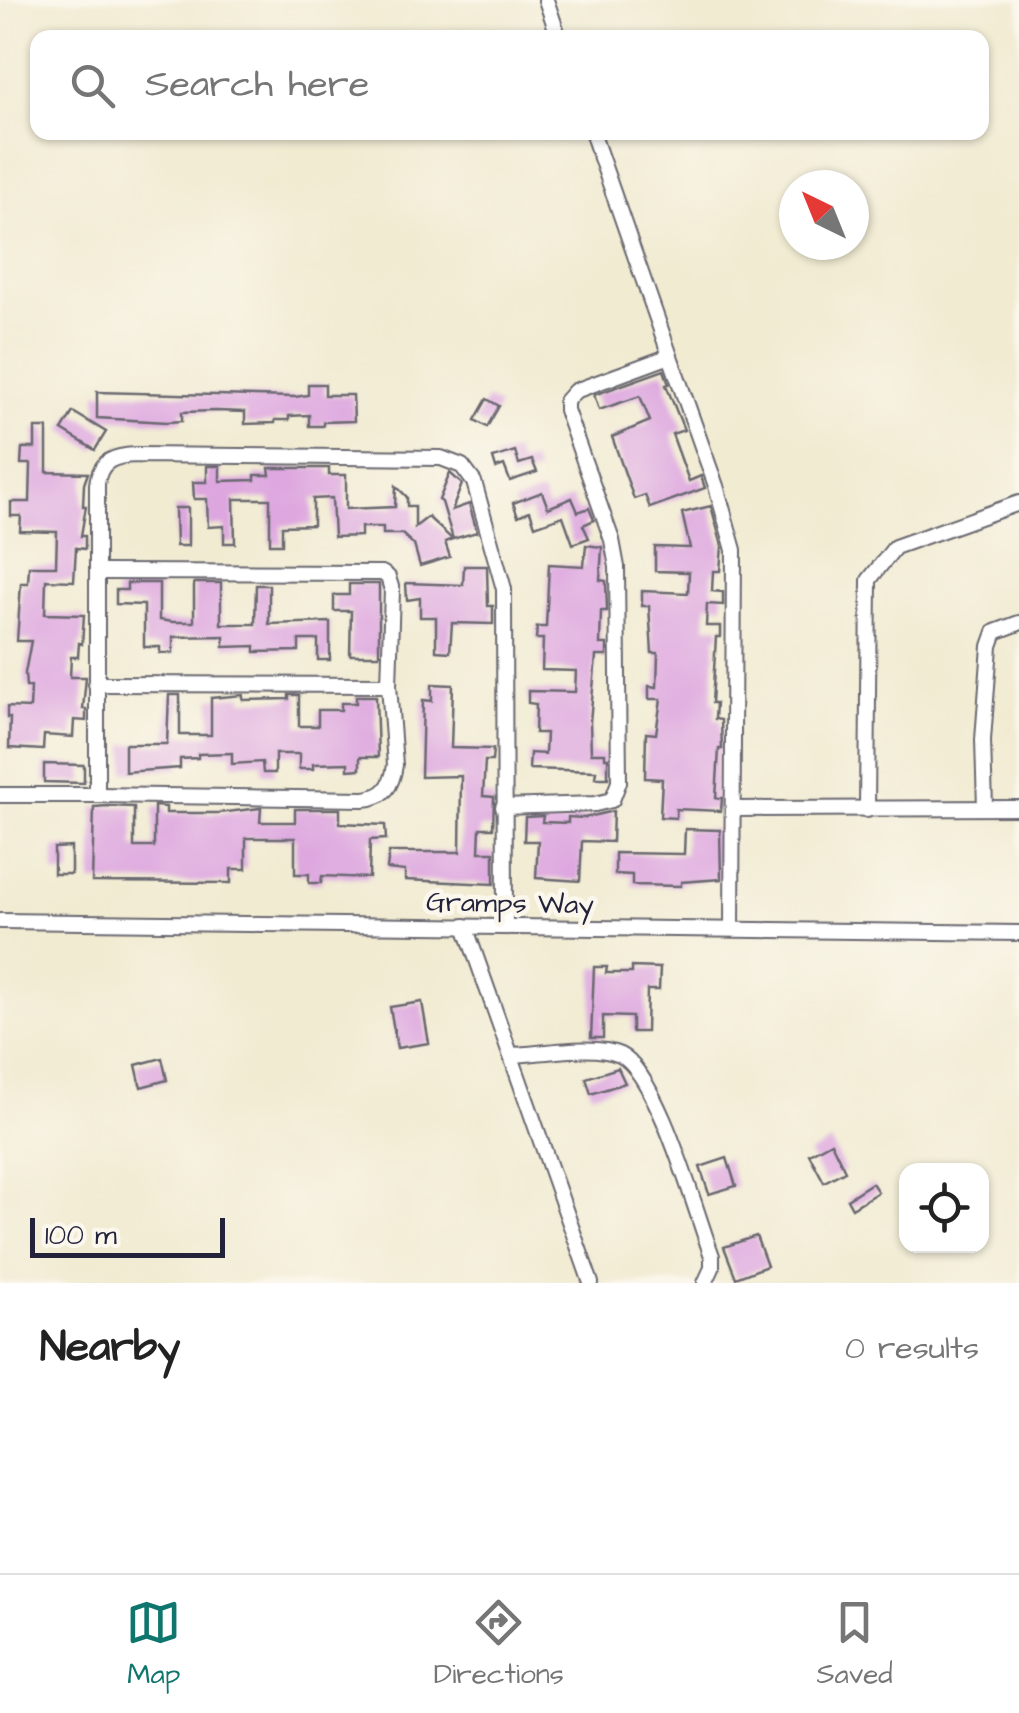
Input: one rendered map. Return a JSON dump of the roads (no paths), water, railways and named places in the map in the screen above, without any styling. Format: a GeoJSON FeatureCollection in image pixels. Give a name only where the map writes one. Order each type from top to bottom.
{"type":"FeatureCollection","features":[{"type":"Feature","properties":{"kind":"street"},"geometry":{"type":"LineString","coordinates":[[546,0],[556,30]]}},
{"type":"Feature","properties":{"kind":"street"},"geometry":{"type":"LineString","coordinates":[[595,140],[732,536],[732,930]]}},
{"type":"Feature","properties":{"kind":"street"},"geometry":{"type":"LineString","coordinates":[[503,807],[595,804],[612,800],[616,794],[617,567],[612,540],[566,401],[575,391],[670,356]]}},
{"type":"Feature","properties":{"kind":"street"},"geometry":{"type":"LineString","coordinates":[[98,795],[98,472],[111,458],[433,457],[462,466],[474,482],[504,588],[506,927]]}},
{"type":"Feature","properties":{"kind":"street"},"geometry":{"type":"LineString","coordinates":[[867,810],[869,580],[895,548],[1019,504]]}},
{"type":"Feature","properties":{"kind":"street"},"geometry":{"type":"LineString","coordinates":[[0,795],[378,798],[390,785],[395,765],[389,686],[392,590],[388,577],[382,573],[99,572]]}},
{"type":"Feature","properties":{"kind":"street"},"geometry":{"type":"LineString","coordinates":[[985,808],[983,740],[990,646],[995,632],[1019,623]]}},
{"type":"Feature","properties":{"kind":"street"},"geometry":{"type":"LineString","coordinates":[[96,684],[389,686]]}},
{"type":"Feature","properties":{"kind":"street"},"geometry":{"type":"LineString","coordinates":[[733,810],[1019,808]]}},
{"type":"Feature","properties":{"kind":"street","name":"Gramps Way"},"geometry":{"type":"LineString","coordinates":[[0,922],[1019,932]]}},
{"type":"Feature","properties":{"kind":"street"},"geometry":{"type":"LineString","coordinates":[[466,926],[591,1283]]}},
{"type":"Feature","properties":{"kind":"street"},"geometry":{"type":"LineString","coordinates":[[512,1056],[594,1050],[622,1056],[634,1066],[657,1102],[712,1256],[712,1268],[705,1283]]}}]}
